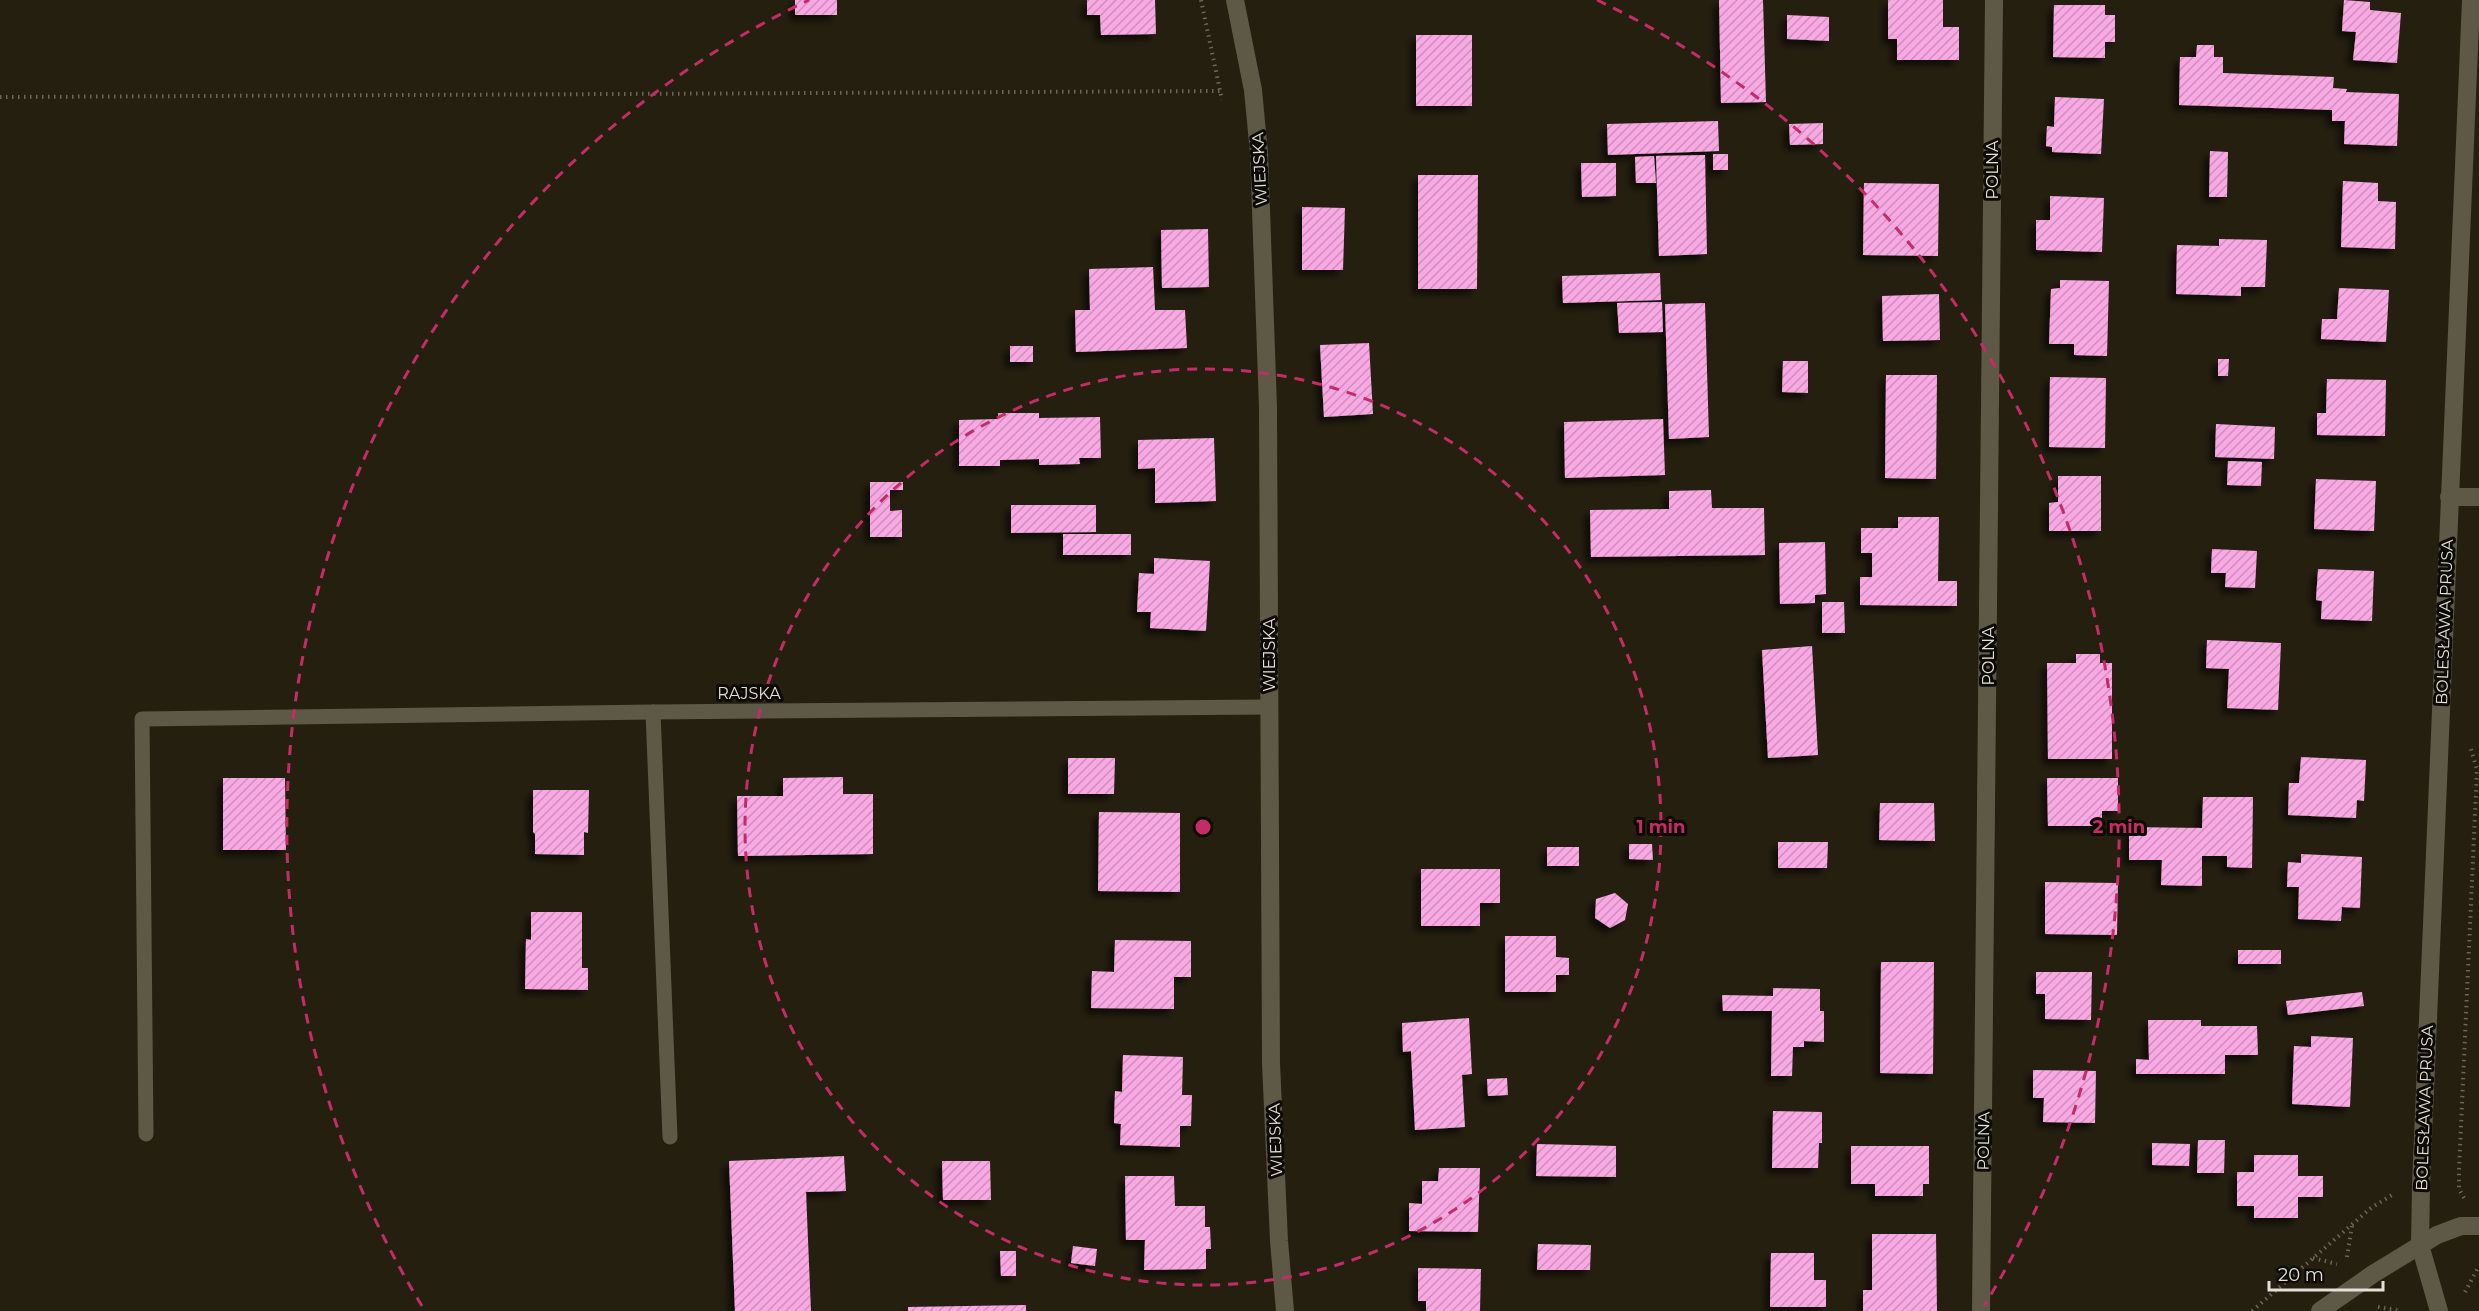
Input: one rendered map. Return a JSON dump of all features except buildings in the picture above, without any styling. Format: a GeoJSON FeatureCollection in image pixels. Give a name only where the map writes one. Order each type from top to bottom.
{"type":"FeatureCollection","features":[{"type":"Feature","properties":{"kind":"street","name":"WIEJSKA"},"geometry":{"type":"LineString","coordinates":[[1235,0],[1253,90],[1259,153],[1268,407],[1271,1062],[1279,1241],[1285,1311]]}},
{"type":"Feature","properties":{"kind":"street","name":"POLNA"},"geometry":{"type":"LineString","coordinates":[[1981,1311],[1994,0]]}},
{"type":"Feature","properties":{"kind":"street","name":"BOLESŁAWA PRUSA"},"geometry":{"type":"LineString","coordinates":[[2439,1311],[2420,1245],[2449,496],[2473,106],[2471,0]]}},
{"type":"Feature","properties":{"kind":"street"},"geometry":{"type":"LineString","coordinates":[[2449,496],[2479,497]]}},
{"type":"Feature","properties":{"kind":"street"},"geometry":{"type":"LineString","coordinates":[[2320,1311],[2373,1274],[2437,1235],[2461,1226],[2479,1226]]}},
{"type":"Feature","properties":{"kind":"lane","name":"RAJSKA"},"geometry":{"type":"LineString","coordinates":[[146,1134],[142,719],[1269,707]]}},
{"type":"Feature","properties":{"kind":"lane"},"geometry":{"type":"LineString","coordinates":[[653,712],[670,1137]]}},
{"type":"Feature","properties":{"kind":"path"},"geometry":{"type":"LineString","coordinates":[[0,97],[1253,90]]}},
{"type":"Feature","properties":{"kind":"path"},"geometry":{"type":"LineString","coordinates":[[2467,1203],[2459,1189],[2459,1170],[2477,770],[2468,740]]}},
{"type":"Feature","properties":{"kind":"path"},"geometry":{"type":"LineString","coordinates":[[2252,1311],[2371,1208],[2396,1193]]}},
{"type":"Feature","properties":{"kind":"path"},"geometry":{"type":"LineString","coordinates":[[2313,1258],[2345,1266],[2352,1226]]}},
{"type":"Feature","properties":{"kind":"path"},"geometry":{"type":"LineString","coordinates":[[2462,1298],[2479,1266]]}},
{"type":"Feature","properties":{"kind":"path"},"geometry":{"type":"LineString","coordinates":[[2369,1306],[2401,1311]]}}]}
